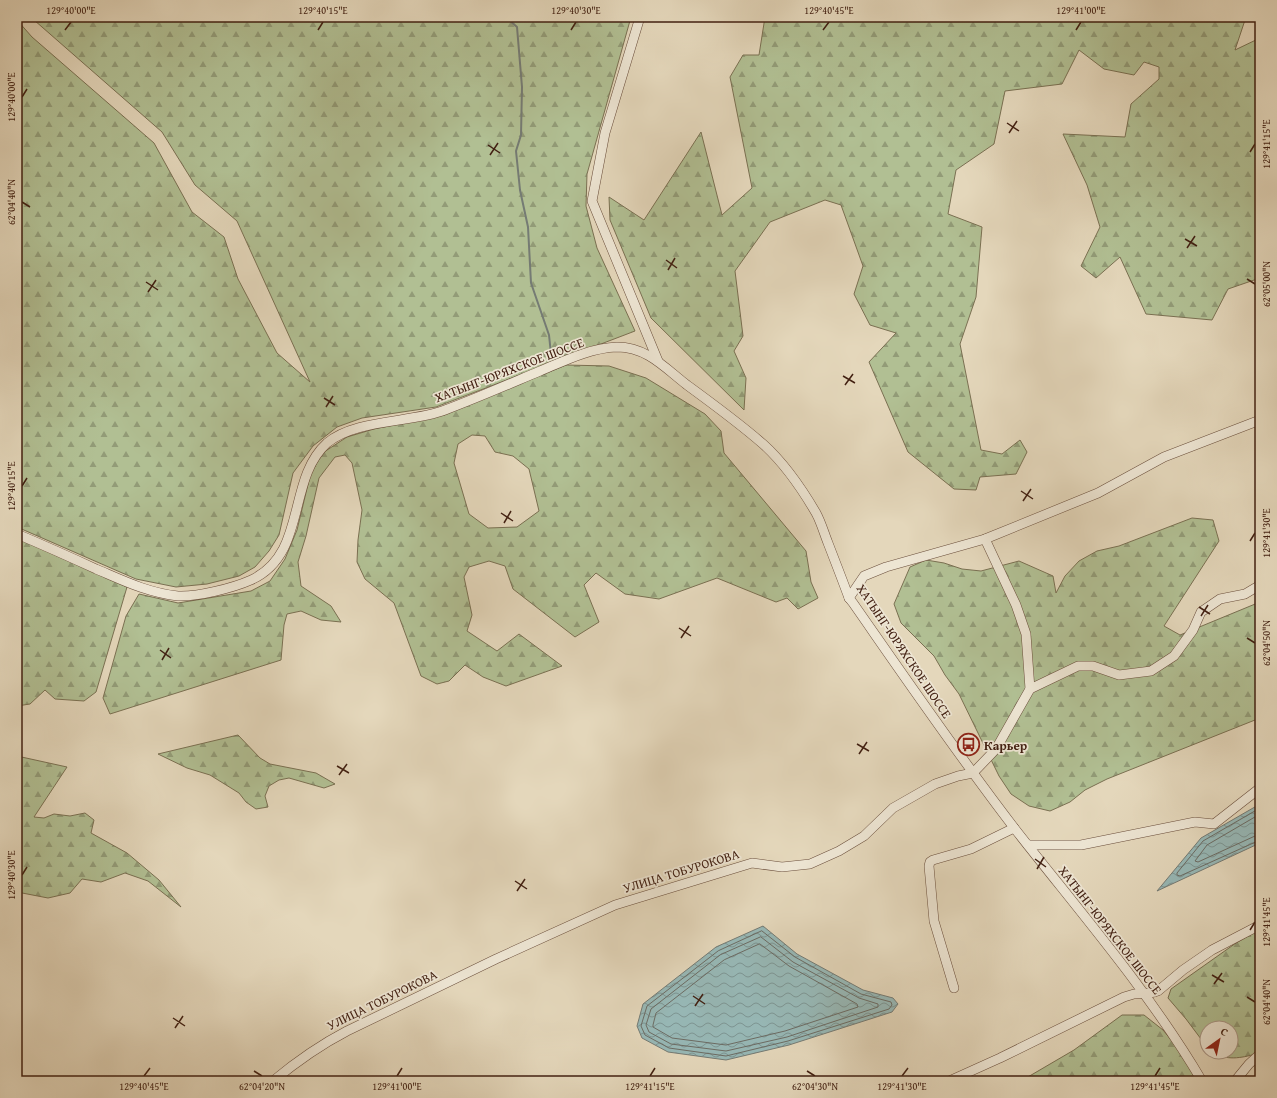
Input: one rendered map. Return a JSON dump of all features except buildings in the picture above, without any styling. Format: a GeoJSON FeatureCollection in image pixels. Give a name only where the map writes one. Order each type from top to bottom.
{"type":"FeatureCollection","features":[{"type":"Feature","properties":{"kind":"street"},"geometry":{"type":"LineString","coordinates":[[640,17],[605,133],[592,201],[658,361]]}},
{"type":"Feature","properties":{"kind":"street","name":"ХАТЫНГ-ЮРЯХСКОЕ ШОССЕ"},"geometry":{"type":"LineString","coordinates":[[17,534],[138,588],[178,596],[214,592],[251,580],[269,569],[284,547],[292,527],[307,471],[317,453],[329,441],[346,433],[369,426],[442,412],[566,360],[592,352],[618,347],[641,351],[658,361],[722,411],[765,446],[786,469],[817,514],[850,598],[910,686],[973,773],[1014,828],[1144,994],[1202,1081]]}},
{"type":"Feature","properties":{"kind":"street"},"geometry":{"type":"LineString","coordinates":[[850,598],[864,576],[886,567],[985,539],[1098,494],[1164,457],[1260,420]]}},
{"type":"Feature","properties":{"kind":"street"},"geometry":{"type":"LineString","coordinates":[[973,773],[996,749],[1030,689],[1026,634],[1016,605],[985,539]]}},
{"type":"Feature","properties":{"kind":"street"},"geometry":{"type":"LineString","coordinates":[[1030,689],[1078,666],[1093,666],[1120,675],[1151,671],[1174,656],[1193,630],[1201,612],[1220,599],[1245,594],[1260,585]]}},
{"type":"Feature","properties":{"kind":"street","name":"УЛИЦА ТОБУРОКОВА"},"geometry":{"type":"LineString","coordinates":[[273,1081],[324,1043],[347,1031],[496,958],[615,905],[752,863],[782,868],[810,864],[839,851],[864,836],[893,808],[935,784],[958,776],[973,773]]}},
{"type":"Feature","properties":{"kind":"street"},"geometry":{"type":"LineString","coordinates":[[1028,845],[1081,845],[1195,822],[1214,824],[1260,788]]}},
{"type":"Feature","properties":{"kind":"street"},"geometry":{"type":"LineString","coordinates":[[954,988],[934,921],[929,866],[930,862],[932,860],[972,849],[1014,828]]}},
{"type":"Feature","properties":{"kind":"street"},"geometry":{"type":"LineString","coordinates":[[950,1081],[1124,997],[1158,990],[1212,950],[1260,925]]}},
{"type":"Feature","properties":{"kind":"street"},"geometry":{"type":"LineString","coordinates":[[1235,1081],[1249,1064],[1260,1054]]}},
{"type":"Feature","properties":{"kind":"green space"},"geometry":{"type":"Polygon","coordinates":[[[32,17],[631,17],[587,174],[586,206],[597,248],[635,331],[436,407],[362,418],[337,427],[313,446],[293,473],[279,535],[269,551],[255,567],[239,576],[207,584],[176,587],[136,579],[17,527],[17,20],[32,37],[154,143],[192,212],[224,237],[238,279],[277,353],[310,382],[237,221],[195,185],[162,132],[32,17]]]}},
{"type":"Feature","properties":{"kind":"green space"},"geometry":{"type":"Polygon","coordinates":[[[765,17],[1246,17],[1235,50],[1260,38],[1260,278],[1228,289],[1212,320],[1146,314],[1120,257],[1096,278],[1081,266],[1100,227],[1087,185],[1063,134],[1125,137],[1131,104],[1159,79],[1159,67],[1144,62],[1134,75],[1104,69],[1079,50],[1062,84],[1005,91],[994,144],[956,170],[948,214],[982,227],[976,297],[960,344],[981,450],[1002,454],[1020,440],[1027,452],[1016,474],[980,477],[976,490],[954,489],[908,452],[869,362],[896,333],[870,325],[854,294],[863,266],[841,205],[825,200],[770,222],[735,271],[743,336],[734,351],[746,378],[744,410],[651,318],[610,220],[609,197],[644,220],[701,132],[722,215],[752,188],[730,77],[743,55],[759,55],[765,17]]]}},
{"type":"Feature","properties":{"kind":"green space"},"geometry":{"type":"Polygon","coordinates":[[[566,365],[609,366],[646,378],[705,414],[721,431],[724,453],[806,551],[811,582],[818,598],[798,609],[787,598],[776,602],[717,578],[659,599],[625,594],[596,573],[584,585],[599,622],[575,637],[513,589],[505,566],[489,561],[469,567],[464,577],[472,615],[467,631],[497,651],[519,634],[562,666],[506,686],[483,677],[465,665],[449,681],[437,684],[421,676],[394,603],[365,579],[357,562],[362,510],[352,463],[345,455],[335,457],[319,478],[306,536],[298,562],[301,586],[331,606],[341,622],[321,620],[301,611],[287,614],[284,625],[281,660],[110,714],[103,698],[126,616],[139,594],[178,603],[251,591],[270,581],[285,559],[297,530],[311,472],[324,452],[347,437],[374,429],[444,415],[566,365]],[[472,435],[458,444],[454,463],[469,514],[488,528],[517,527],[539,511],[529,469],[513,456],[495,452],[485,436],[472,435]]]}},
{"type":"Feature","properties":{"kind":"green space"},"geometry":{"type":"Polygon","coordinates":[[[1192,518],[1213,520],[1219,541],[1164,626],[1180,635],[1260,602],[1260,718],[1107,779],[1085,790],[1070,802],[1050,811],[1029,806],[1011,794],[999,776],[959,694],[945,675],[934,656],[901,623],[894,604],[910,567],[926,560],[944,563],[962,569],[981,571],[1019,561],[1053,576],[1056,593],[1065,576],[1079,561],[1097,551],[1119,546],[1192,518]]]}},
{"type":"Feature","properties":{"kind":"green space"},"geometry":{"type":"Polygon","coordinates":[[[17,538],[127,587],[96,692],[84,701],[55,699],[45,690],[30,704],[17,706],[17,538]]]}},
{"type":"Feature","properties":{"kind":"green space"},"geometry":{"type":"Polygon","coordinates":[[[238,735],[260,758],[270,764],[316,773],[335,784],[324,788],[289,778],[279,780],[269,786],[265,796],[268,807],[256,809],[246,802],[239,793],[210,775],[187,768],[158,754],[238,735]]]}},
{"type":"Feature","properties":{"kind":"green space"},"geometry":{"type":"Polygon","coordinates":[[[17,756],[67,767],[34,817],[44,818],[54,814],[70,816],[85,813],[94,820],[91,833],[127,853],[159,880],[181,907],[148,881],[125,873],[101,882],[82,879],[70,893],[48,898],[17,892],[17,756]]]}},
{"type":"Feature","properties":{"kind":"green space"},"geometry":{"type":"Polygon","coordinates":[[[1260,929],[1260,1057],[1256,1054],[1239,1057],[1239,1020],[1199,1020],[1199,1036],[1168,998],[1171,989],[1236,943],[1260,929]]]}},
{"type":"Feature","properties":{"kind":"green space"},"geometry":{"type":"Polygon","coordinates":[[[1122,1015],[1144,1015],[1163,1030],[1177,1047],[1197,1081],[1021,1081],[1074,1050],[1122,1015]]]}},
{"type":"Feature","properties":{"kind":"water"},"geometry":{"type":"Polygon","coordinates":[[[1260,804],[1260,843],[1157,891],[1201,838],[1260,804]]]}},
{"type":"Feature","properties":{"kind":"water"},"geometry":{"type":"Polygon","coordinates":[[[763,926],[797,954],[863,990],[893,998],[898,1004],[892,1012],[789,1045],[726,1060],[668,1052],[642,1038],[637,1026],[643,1004],[716,947],[763,926]]]}},
{"type":"Feature","properties":{"kind":"waterway"},"geometry":{"type":"LineString","coordinates":[[506,17],[517,27],[522,87],[521,135],[516,151],[520,190],[528,227],[531,283],[549,335],[551,354]]}},
{"type":"Feature","properties":{"kind":"place","name":"Карьер"},"geometry":{"type":"Point","coordinates":[969,745]}}]}
